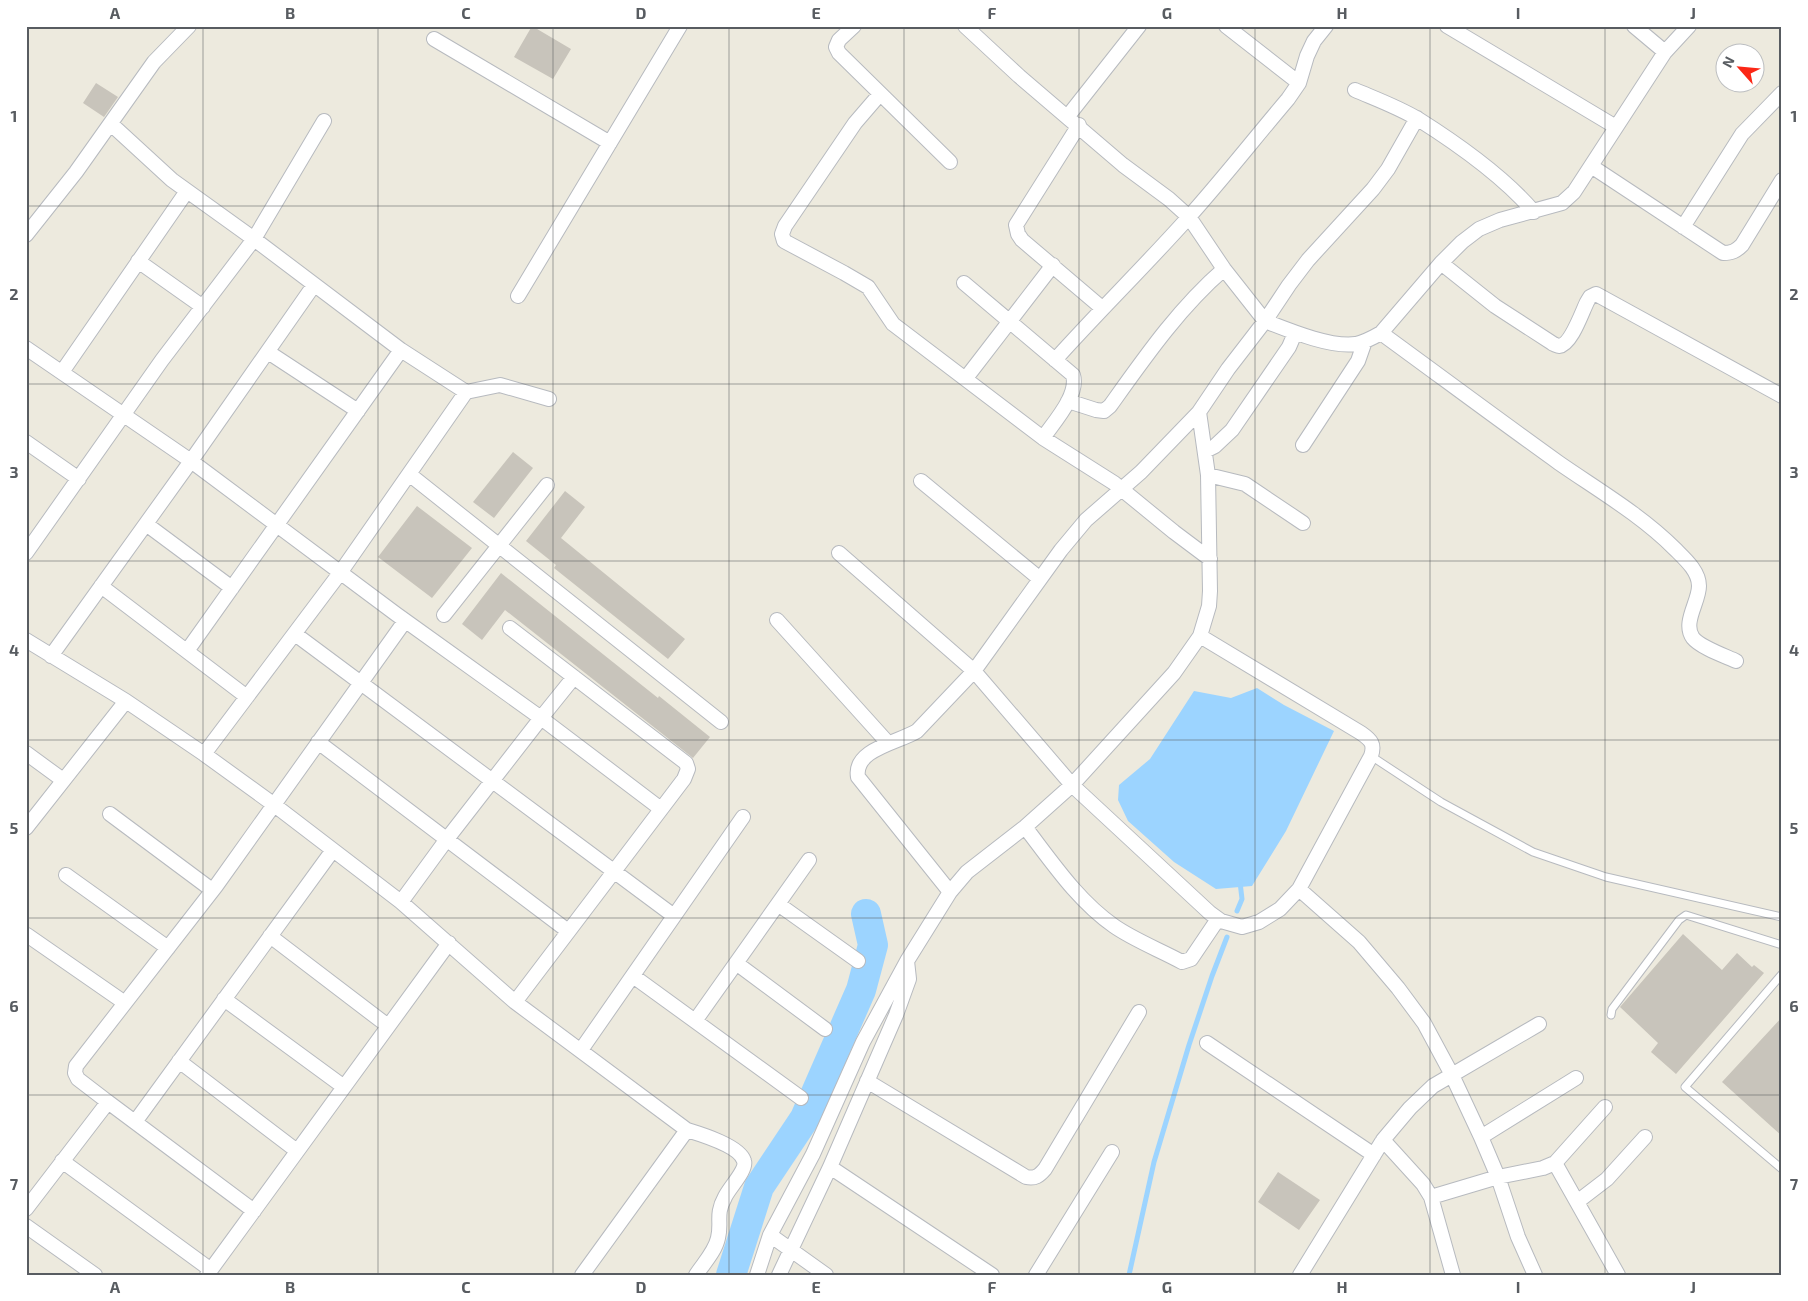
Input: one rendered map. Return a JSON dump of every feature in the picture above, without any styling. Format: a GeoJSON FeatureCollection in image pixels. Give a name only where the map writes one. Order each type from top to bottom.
{"type":"FeatureCollection","features":[{"type":"Feature","properties":{"kind":"street"},"geometry":{"type":"LineString","coordinates":[[26,235],[76,172],[154,62],[189,26]]}},
{"type":"Feature","properties":{"kind":"street"},"geometry":{"type":"LineString","coordinates":[[518,296],[680,26]]}},
{"type":"Feature","properties":{"kind":"street"},"geometry":{"type":"LineString","coordinates":[[854,26],[839,40],[836,47],[845,59],[950,162]]}},
{"type":"Feature","properties":{"kind":"street"},"geometry":{"type":"LineString","coordinates":[[966,26],[1019,76],[1079,125],[1123,165],[1169,199],[1189,217],[1224,269],[1265,320],[1295,333],[1336,344],[1356,344],[1381,333],[1441,263],[1462,242],[1479,229],[1500,220],[1562,203],[1574,192],[1665,52],[1690,26]]}},
{"type":"Feature","properties":{"kind":"street"},"geometry":{"type":"LineString","coordinates":[[1068,116],[1138,26]]}},
{"type":"Feature","properties":{"kind":"street"},"geometry":{"type":"LineString","coordinates":[[1226,26],[1299,83]]}},
{"type":"Feature","properties":{"kind":"street"},"geometry":{"type":"LineString","coordinates":[[1055,360],[1189,217],[1288,100],[1299,83],[1307,56],[1314,41],[1326,26]]}},
{"type":"Feature","properties":{"kind":"street"},"geometry":{"type":"LineString","coordinates":[[1448,26],[1616,127]]}},
{"type":"Feature","properties":{"kind":"street"},"geometry":{"type":"LineString","coordinates":[[1634,26],[1665,52]]}},
{"type":"Feature","properties":{"kind":"street"},"geometry":{"type":"LineString","coordinates":[[434,39],[610,143]]}},
{"type":"Feature","properties":{"kind":"street"},"geometry":{"type":"LineString","coordinates":[[1355,90],[1417,118],[1495,174],[1521,197],[1534,212]]}},
{"type":"Feature","properties":{"kind":"street"},"geometry":{"type":"LineString","coordinates":[[1683,227],[1742,134],[1782,93]]}},
{"type":"Feature","properties":{"kind":"street"},"geometry":{"type":"LineString","coordinates":[[880,94],[855,123],[785,226],[782,234],[784,240],[868,288],[893,324],[1043,438],[1122,489],[1174,532],[1210,558]]}},
{"type":"Feature","properties":{"kind":"street"},"geometry":{"type":"LineString","coordinates":[[950,892],[858,777],[857,770],[859,764],[888,743],[909,736],[917,731],[974,671],[1040,579],[1086,520],[1141,472],[1199,412],[1289,284],[1388,170],[1417,118]]}},
{"type":"Feature","properties":{"kind":"street"},"geometry":{"type":"LineString","coordinates":[[26,553],[162,360],[254,238],[324,121]]}},
{"type":"Feature","properties":{"kind":"street"},"geometry":{"type":"LineString","coordinates":[[111,124],[172,180],[254,238],[401,350],[466,392]]}},
{"type":"Feature","properties":{"kind":"street"},"geometry":{"type":"LineString","coordinates":[[1079,125],[1016,225],[1022,240],[1102,308]]}},
{"type":"Feature","properties":{"kind":"street"},"geometry":{"type":"LineString","coordinates":[[1591,166],[1722,253],[1730,253],[1742,244],[1782,180]]}},
{"type":"Feature","properties":{"kind":"street"},"geometry":{"type":"LineString","coordinates":[[62,372],[187,191]]}},
{"type":"Feature","properties":{"kind":"street"},"geometry":{"type":"LineString","coordinates":[[138,262],[203,307]]}},
{"type":"Feature","properties":{"kind":"street"},"geometry":{"type":"LineString","coordinates":[[1441,263],[1495,306],[1559,346],[1565,344],[1570,339],[1587,302],[1590,297],[1596,294],[1782,396]]}},
{"type":"Feature","properties":{"kind":"street"},"geometry":{"type":"LineString","coordinates":[[966,378],[1053,265]]}},
{"type":"Feature","properties":{"kind":"street"},"geometry":{"type":"LineString","coordinates":[[1068,401],[1104,411],[1110,406],[1182,309],[1224,269]]}},
{"type":"Feature","properties":{"kind":"street"},"geometry":{"type":"LineString","coordinates":[[964,284],[1073,375],[1074,389],[1043,438]]}},
{"type":"Feature","properties":{"kind":"street"},"geometry":{"type":"LineString","coordinates":[[51,656],[192,461],[314,285]]}},
{"type":"Feature","properties":{"kind":"street"},"geometry":{"type":"LineString","coordinates":[[1205,451],[1215,446],[1232,430],[1289,347],[1295,333]]}},
{"type":"Feature","properties":{"kind":"street"},"geometry":{"type":"LineString","coordinates":[[1381,333],[1653,529],[1674,548],[1691,566],[1699,586],[1689,624],[1693,638],[1736,662]]}},
{"type":"Feature","properties":{"kind":"street"},"geometry":{"type":"LineString","coordinates":[[1302,445],[1358,361],[1364,341]]}},
{"type":"Feature","properties":{"kind":"street"},"geometry":{"type":"LineString","coordinates":[[26,348],[192,461],[277,527],[541,718],[661,809]]}},
{"type":"Feature","properties":{"kind":"street"},"geometry":{"type":"LineString","coordinates":[[187,651],[277,527],[401,350]]}},
{"type":"Feature","properties":{"kind":"street"},"geometry":{"type":"LineString","coordinates":[[268,352],[358,411]]}},
{"type":"Feature","properties":{"kind":"street"},"geometry":{"type":"LineString","coordinates":[[204,754],[340,573],[466,392],[500,385],[549,399]]}},
{"type":"Feature","properties":{"kind":"street"},"geometry":{"type":"LineString","coordinates":[[757,1275],[770,1236],[813,1154],[863,1042],[907,961],[950,892],[967,872],[1025,827],[1072,785],[1174,673],[1200,636],[1209,606],[1210,558],[1208,475],[1199,412]]}},
{"type":"Feature","properties":{"kind":"street"},"geometry":{"type":"LineString","coordinates":[[26,442],[79,479]]}},
{"type":"Feature","properties":{"kind":"street"},"geometry":{"type":"LineString","coordinates":[[408,474],[721,722]]}},
{"type":"Feature","properties":{"kind":"street"},"geometry":{"type":"LineString","coordinates":[[1208,475],[1244,484],[1303,522]]}},
{"type":"Feature","properties":{"kind":"street"},"geometry":{"type":"LineString","coordinates":[[921,481],[1040,579]]}},
{"type":"Feature","properties":{"kind":"street"},"geometry":{"type":"LineString","coordinates":[[444,615],[547,485]]}},
{"type":"Feature","properties":{"kind":"street"},"geometry":{"type":"LineString","coordinates":[[146,524],[232,588]]}},
{"type":"Feature","properties":{"kind":"street"},"geometry":{"type":"LineString","coordinates":[[839,553],[974,671],[1072,785],[1210,914],[1218,919],[1242,927],[1259,922],[1280,909],[1299,889],[1374,748],[1370,739],[1200,636]]}},
{"type":"Feature","properties":{"kind":"street"},"geometry":{"type":"LineString","coordinates":[[101,586],[247,697]]}},
{"type":"Feature","properties":{"kind":"street"},"geometry":{"type":"LineString","coordinates":[[777,620],[888,743]]}},
{"type":"Feature","properties":{"kind":"street"},"geometry":{"type":"LineString","coordinates":[[254,1211],[78,1079],[75,1073],[76,1066],[212,890],[405,621]]}},
{"type":"Feature","properties":{"kind":"street"},"geometry":{"type":"LineString","coordinates":[[510,628],[686,763],[688,769],[687,774],[515,1002]]}},
{"type":"Feature","properties":{"kind":"street"},"geometry":{"type":"LineString","coordinates":[[295,634],[674,916]]}},
{"type":"Feature","properties":{"kind":"street"},"geometry":{"type":"LineString","coordinates":[[26,640],[126,701],[204,754],[401,902],[515,1002],[687,1130],[718,1141],[742,1156],[745,1162],[744,1169],[726,1194],[718,1212],[718,1238],[715,1247],[696,1275]]}},
{"type":"Feature","properties":{"kind":"street"},"geometry":{"type":"LineString","coordinates":[[401,902],[447,839],[574,677]]}},
{"type":"Feature","properties":{"kind":"street"},"geometry":{"type":"LineString","coordinates":[[26,828],[126,701]]}},
{"type":"Feature","properties":{"kind":"street"},"geometry":{"type":"LineString","coordinates":[[318,742],[568,931]]}},
{"type":"Feature","properties":{"kind":"street"},"geometry":{"type":"LineString","coordinates":[[26,753],[63,780]]}},
{"type":"Feature","properties":{"kind":"street"},"geometry":{"type":"LineString","coordinates":[[110,814],[212,890]]}},
{"type":"Feature","properties":{"kind":"street"},"geometry":{"type":"LineString","coordinates":[[581,1050],[743,817]]}},
{"type":"Feature","properties":{"kind":"street"},"geometry":{"type":"LineString","coordinates":[[1025,827],[1071,888],[1091,908],[1115,927],[1182,962],[1192,959],[1218,919]]}},
{"type":"Feature","properties":{"kind":"street"},"geometry":{"type":"LineString","coordinates":[[135,1122],[332,850]]}},
{"type":"Feature","properties":{"kind":"street"},"geometry":{"type":"LineString","coordinates":[[695,1020],[809,860]]}},
{"type":"Feature","properties":{"kind":"street"},"geometry":{"type":"LineString","coordinates":[[66,875],[168,948]]}},
{"type":"Feature","properties":{"kind":"street"},"geometry":{"type":"LineString","coordinates":[[1299,889],[1360,942],[1424,1023],[1452,1075],[1481,1137],[1498,1177],[1518,1237],[1535,1275]]}},
{"type":"Feature","properties":{"kind":"street"},"geometry":{"type":"LineString","coordinates":[[778,904],[858,961]]}},
{"type":"Feature","properties":{"kind":"street"},"geometry":{"type":"LineString","coordinates":[[27,935],[124,1003]]}},
{"type":"Feature","properties":{"kind":"street"},"geometry":{"type":"LineString","coordinates":[[270,936],[388,1026]]}},
{"type":"Feature","properties":{"kind":"street"},"geometry":{"type":"LineString","coordinates":[[62,1161],[209,1272],[449,943]]}},
{"type":"Feature","properties":{"kind":"street"},"geometry":{"type":"LineString","coordinates":[[779,1275],[830,1167],[906,990],[909,979],[907,961]]}},
{"type":"Feature","properties":{"kind":"street"},"geometry":{"type":"LineString","coordinates":[[736,963],[825,1029]]}},
{"type":"Feature","properties":{"kind":"street"},"geometry":{"type":"LineString","coordinates":[[633,976],[801,1098]]}},
{"type":"Feature","properties":{"kind":"street"},"geometry":{"type":"LineString","coordinates":[[224,999],[344,1087]]}},
{"type":"Feature","properties":{"kind":"street"},"geometry":{"type":"LineString","coordinates":[[867,1081],[1026,1177],[1033,1178],[1039,1176],[1045,1169],[1138,1012]]}},
{"type":"Feature","properties":{"kind":"street"},"geometry":{"type":"LineString","coordinates":[[1300,1275],[1383,1140],[1410,1108],[1422,1096],[1452,1075],[1539,1024]]}},
{"type":"Feature","properties":{"kind":"street"},"geometry":{"type":"LineString","coordinates":[[1207,1043],[1374,1154]]}},
{"type":"Feature","properties":{"kind":"street"},"geometry":{"type":"LineString","coordinates":[[179,1061],[297,1151]]}},
{"type":"Feature","properties":{"kind":"street"},"geometry":{"type":"LineString","coordinates":[[1481,1137],[1576,1078]]}},
{"type":"Feature","properties":{"kind":"street"},"geometry":{"type":"LineString","coordinates":[[26,1209],[108,1102]]}},
{"type":"Feature","properties":{"kind":"street"},"geometry":{"type":"LineString","coordinates":[[1432,1197],[1498,1177],[1543,1168],[1555,1163],[1606,1107]]}},
{"type":"Feature","properties":{"kind":"street"},"geometry":{"type":"LineString","coordinates":[[582,1275],[687,1130]]}},
{"type":"Feature","properties":{"kind":"street"},"geometry":{"type":"LineString","coordinates":[[1577,1202],[1612,1174],[1645,1137]]}},
{"type":"Feature","properties":{"kind":"street"},"geometry":{"type":"LineString","coordinates":[[1383,1140],[1423,1184],[1432,1197],[1453,1275]]}},
{"type":"Feature","properties":{"kind":"street"},"geometry":{"type":"LineString","coordinates":[[1036,1275],[1112,1152]]}},
{"type":"Feature","properties":{"kind":"street"},"geometry":{"type":"LineString","coordinates":[[1555,1163],[1618,1275]]}},
{"type":"Feature","properties":{"kind":"street"},"geometry":{"type":"LineString","coordinates":[[830,1167],[992,1275]]}},
{"type":"Feature","properties":{"kind":"street"},"geometry":{"type":"LineString","coordinates":[[26,1226],[95,1275]]}},
{"type":"Feature","properties":{"kind":"street"},"geometry":{"type":"LineString","coordinates":[[770,1236],[826,1275]]}},
{"type":"Feature","properties":{"kind":"lane"},"geometry":{"type":"LineString","coordinates":[[1371,756],[1442,802],[1533,852],[1606,876],[1782,917]]}},
{"type":"Feature","properties":{"kind":"lane"},"geometry":{"type":"LineString","coordinates":[[1611,1015],[1612,1009],[1680,920],[1686,915],[1782,945]]}},
{"type":"Feature","properties":{"kind":"lane"},"geometry":{"type":"LineString","coordinates":[[1782,974],[1685,1088],[1782,1169]]}},
{"type":"Feature","properties":{"kind":"water"},"geometry":{"type":"Polygon","coordinates":[[[1257,688],[1284,705],[1334,731],[1286,831],[1252,886],[1216,889],[1174,862],[1128,821],[1118,800],[1119,785],[1150,759],[1194,691],[1231,698],[1257,688]]]}},
{"type":"Feature","properties":{"kind":"building"},"geometry":{"type":"Polygon","coordinates":[[[532,26],[571,49],[553,79],[514,57],[532,26]]]}},
{"type":"Feature","properties":{"kind":"building"},"geometry":{"type":"Polygon","coordinates":[[[96,83],[118,97],[104,117],[83,103],[96,83]]]}},
{"type":"Feature","properties":{"kind":"building"},"geometry":{"type":"Polygon","coordinates":[[[513,452],[533,468],[494,518],[473,502],[513,452]]]}},
{"type":"Feature","properties":{"kind":"building"},"geometry":{"type":"Polygon","coordinates":[[[565,491],[585,507],[561,538],[685,639],[668,659],[554,568],[556,565],[526,541],[565,491]]]}},
{"type":"Feature","properties":{"kind":"building"},"geometry":{"type":"Polygon","coordinates":[[[417,506],[472,548],[432,598],[378,557],[417,506]]]}},
{"type":"Feature","properties":{"kind":"building"},"geometry":{"type":"Polygon","coordinates":[[[501,573],[710,737],[693,758],[505,610],[482,640],[462,624],[501,573]]]}},
{"type":"Feature","properties":{"kind":"building"},"geometry":{"type":"Polygon","coordinates":[[[1683,934],[1722,970],[1737,953],[1752,967],[1754,965],[1764,973],[1676,1074],[1651,1052],[1658,1043],[1620,1007],[1683,934]]]}},
{"type":"Feature","properties":{"kind":"building"},"geometry":{"type":"Polygon","coordinates":[[[1782,1017],[1782,1136],[1722,1082],[1782,1017]]]}},
{"type":"Feature","properties":{"kind":"building"},"geometry":{"type":"Polygon","coordinates":[[[1278,1172],[1320,1200],[1299,1230],[1258,1202],[1278,1172]]]}},
{"type":"Feature","properties":{"kind":"waterway"},"geometry":{"type":"LineString","coordinates":[[1237,911],[1242,899],[1240,882]]}},
{"type":"Feature","properties":{"kind":"waterway"},"geometry":{"type":"LineString","coordinates":[[731,1275],[759,1187],[805,1118],[861,990],[873,945],[866,914]]}},
{"type":"Feature","properties":{"kind":"waterway"},"geometry":{"type":"LineString","coordinates":[[1129,1275],[1154,1162],[1189,1045],[1227,937]]}}]}
